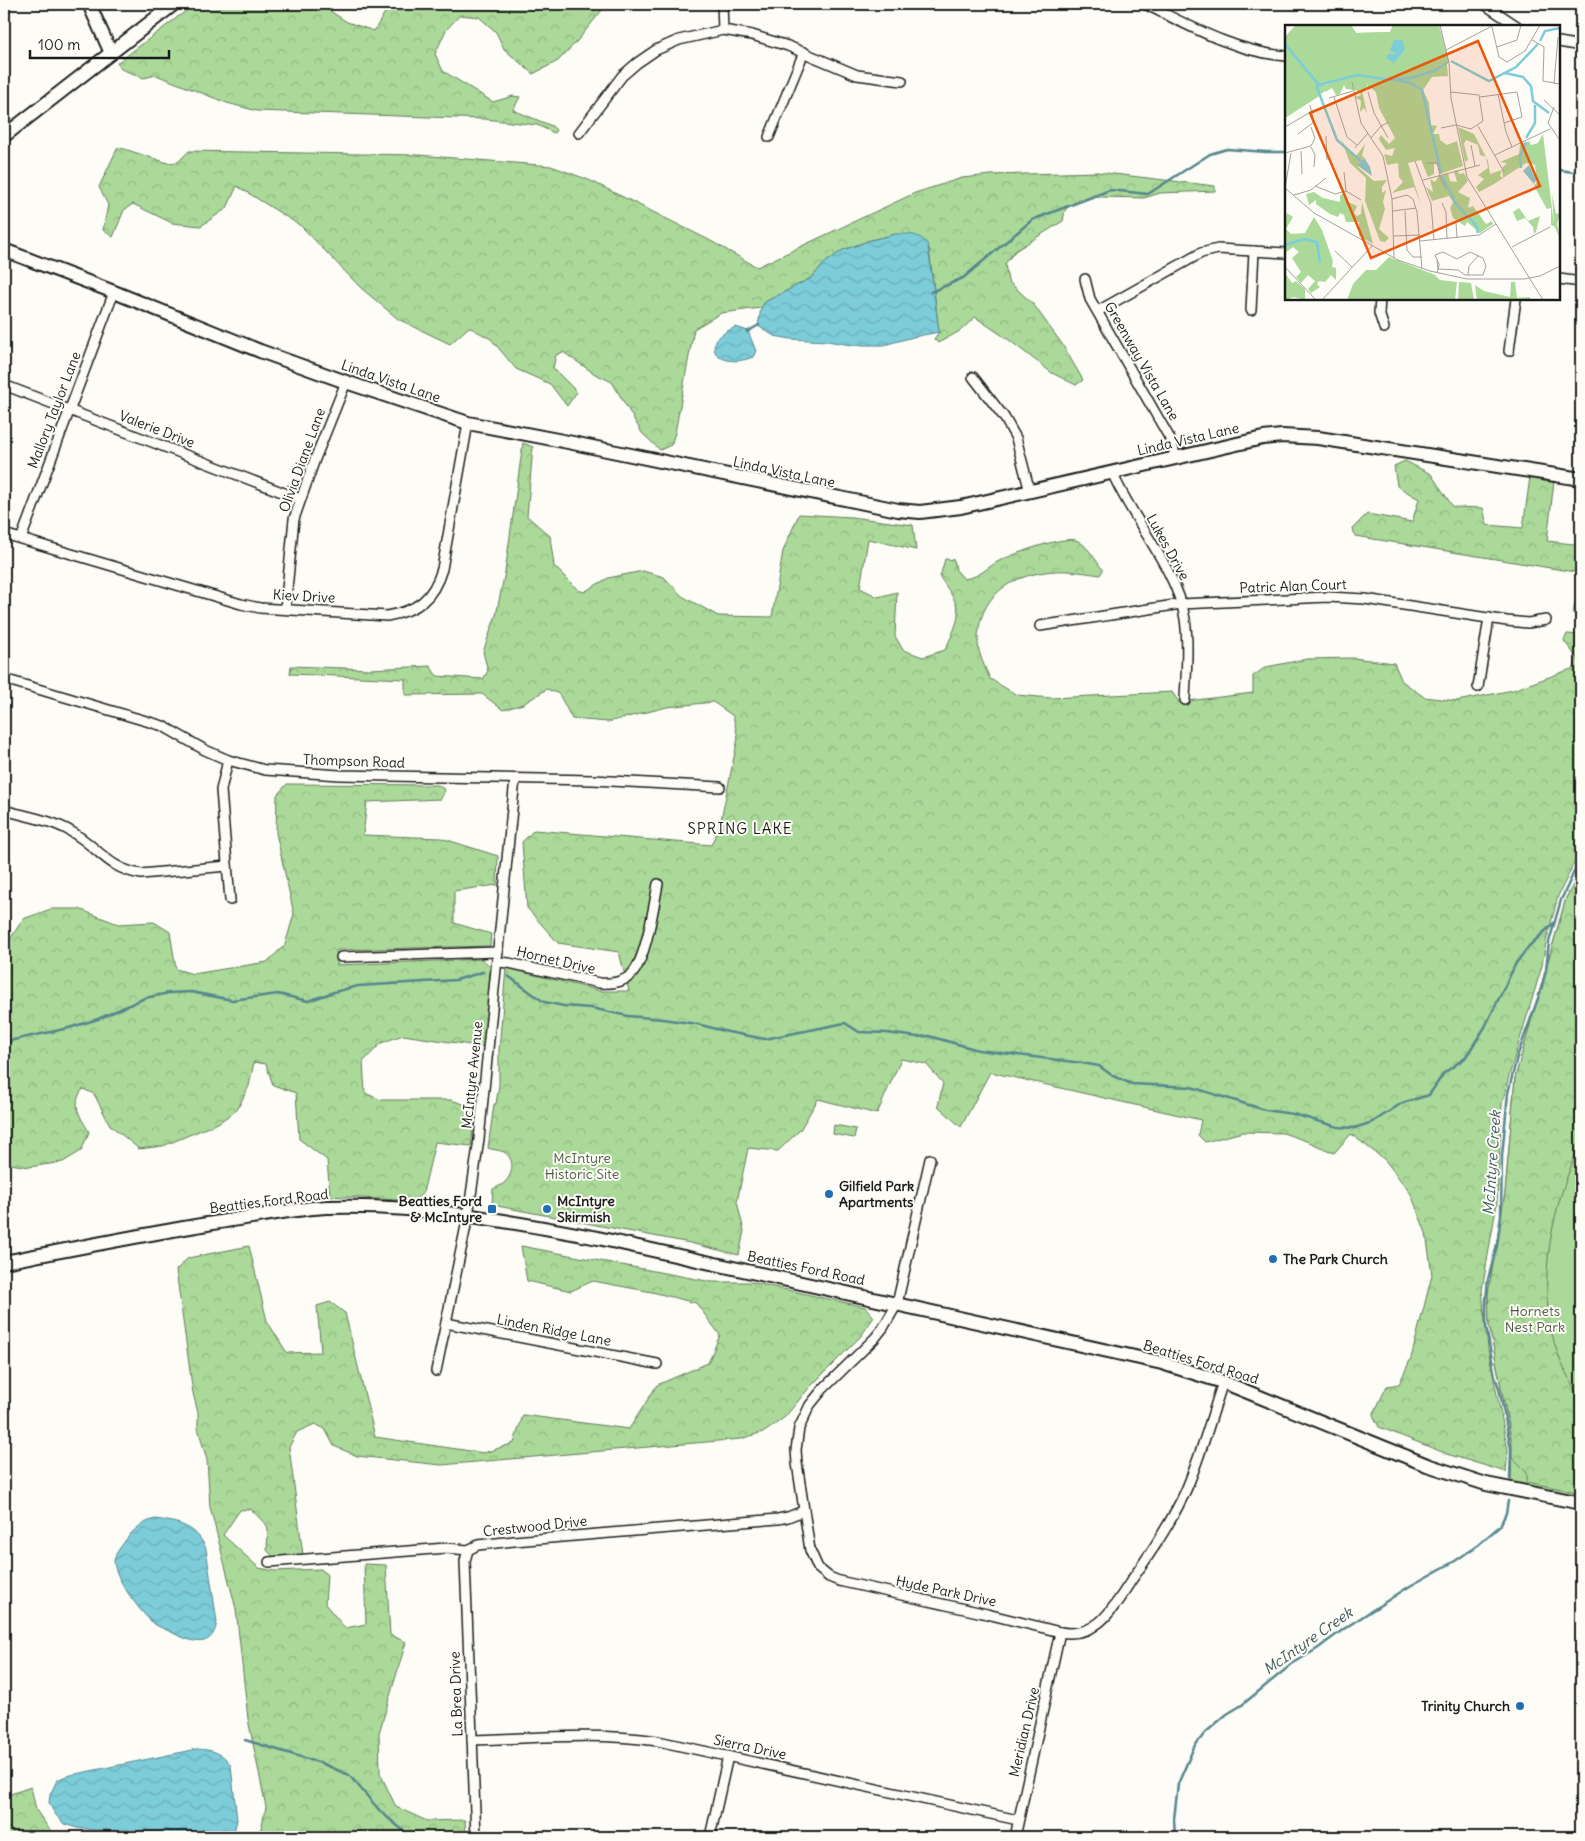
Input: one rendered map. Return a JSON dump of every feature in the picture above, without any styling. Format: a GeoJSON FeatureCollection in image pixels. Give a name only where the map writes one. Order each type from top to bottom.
{"type":"FeatureCollection","features":[{"type":"Feature","properties":{"kind":"main road"},"geometry":{"type":"LineString","coordinates":[[89,4],[111,52]]}},
{"type":"Feature","properties":{"kind":"main road"},"geometry":{"type":"LineString","coordinates":[[4,136],[174,4]]}},
{"type":"Feature","properties":{"kind":"main road","name":"Linda Vista Lane"},"geometry":{"type":"LineString","coordinates":[[4,250],[260,350],[346,382],[468,423],[898,510],[920,512],[938,510],[1030,492],[1174,457],[1264,438],[1296,436],[1441,456],[1581,479]]}},
{"type":"Feature","properties":{"kind":"main road","name":"Beatties Ford Road"},"geometry":{"type":"LineString","coordinates":[[4,1262],[136,1236],[306,1209],[370,1207],[418,1210],[536,1226],[598,1238],[1144,1359],[1223,1382],[1460,1477],[1500,1488],[1581,1503]]}},
{"type":"Feature","properties":{"kind":"street"},"geometry":{"type":"LineString","coordinates":[[722,4],[723,30]]}},
{"type":"Feature","properties":{"kind":"street"},"geometry":{"type":"LineString","coordinates":[[1145,4],[1234,45],[1250,50],[1285,56]]}},
{"type":"Feature","properties":{"kind":"street"},"geometry":{"type":"LineString","coordinates":[[1484,4],[1516,25]]}},
{"type":"Feature","properties":{"kind":"street"},"geometry":{"type":"LineString","coordinates":[[579,133],[622,76],[637,63],[656,50],[679,40],[723,30],[768,39],[857,75],[902,81]]}},
{"type":"Feature","properties":{"kind":"street"},"geometry":{"type":"LineString","coordinates":[[1560,42],[1581,46]]}},
{"type":"Feature","properties":{"kind":"street"},"geometry":{"type":"LineString","coordinates":[[769,137],[804,52]]}},
{"type":"Feature","properties":{"kind":"street"},"geometry":{"type":"LineString","coordinates":[[1098,311],[1201,253],[1218,249],[1285,254]]}},
{"type":"Feature","properties":{"kind":"street"},"geometry":{"type":"LineString","coordinates":[[1251,310],[1254,251]]}},
{"type":"Feature","properties":{"kind":"street","name":"Greenway Vista Lane"},"geometry":{"type":"LineString","coordinates":[[1085,279],[1090,299],[1169,436],[1174,450],[1174,457]]}},
{"type":"Feature","properties":{"kind":"street"},"geometry":{"type":"LineString","coordinates":[[1560,279],[1581,282]]}},
{"type":"Feature","properties":{"kind":"street","name":"Mallory Taylor Lane"},"geometry":{"type":"LineString","coordinates":[[21,539],[114,292]]}},
{"type":"Feature","properties":{"kind":"street"},"geometry":{"type":"LineString","coordinates":[[1380,300],[1380,313],[1384,328]]}},
{"type":"Feature","properties":{"kind":"street"},"geometry":{"type":"LineString","coordinates":[[1509,351],[1516,300]]}},
{"type":"Feature","properties":{"kind":"street"},"geometry":{"type":"LineString","coordinates":[[973,377],[1004,418],[1016,438],[1030,492]]}},
{"type":"Feature","properties":{"kind":"street","name":"Olivia Diane Lane"},"geometry":{"type":"LineString","coordinates":[[285,609],[290,544],[294,520],[300,498],[346,382]]}},
{"type":"Feature","properties":{"kind":"street","name":"Valerie Drive"},"geometry":{"type":"LineString","coordinates":[[4,385],[300,498]]}},
{"type":"Feature","properties":{"kind":"street","name":"Kiev Drive"},"geometry":{"type":"LineString","coordinates":[[4,534],[240,604],[260,608],[387,616],[403,613],[425,600],[434,591],[442,569],[468,423]]}},
{"type":"Feature","properties":{"kind":"street","name":"Lukes Drive"},"geometry":{"type":"LineString","coordinates":[[1112,472],[1119,489],[1172,580],[1181,604],[1187,635],[1185,700]]}},
{"type":"Feature","properties":{"kind":"street","name":"Patric Alan Court"},"geometry":{"type":"LineString","coordinates":[[1040,626],[1181,604],[1310,598],[1348,598],[1528,623],[1546,620]]}},
{"type":"Feature","properties":{"kind":"street"},"geometry":{"type":"LineString","coordinates":[[1478,687],[1489,618]]}},
{"type":"Feature","properties":{"kind":"street","name":"Thompson Road"},"geometry":{"type":"LineString","coordinates":[[4,679],[163,726],[205,750],[228,760],[266,770],[340,775],[593,780],[720,787]]}},
{"type":"Feature","properties":{"kind":"street"},"geometry":{"type":"LineString","coordinates":[[228,760],[222,790],[230,900]]}},
{"type":"Feature","properties":{"kind":"street","name":"McIntyre Avenue"},"geometry":{"type":"LineString","coordinates":[[436,1371],[468,1216],[484,1097],[515,779]]}},
{"type":"Feature","properties":{"kind":"street"},"geometry":{"type":"LineString","coordinates":[[4,810],[67,829],[77,834],[111,863],[129,872],[141,874],[227,866]]}},
{"type":"Feature","properties":{"kind":"street","name":"Hornet Drive"},"geometry":{"type":"LineString","coordinates":[[341,957],[497,957],[510,963],[608,984],[625,979],[635,970],[640,961],[658,884]]}},
{"type":"Feature","properties":{"kind":"street","name":"Hyde Park Drive"},"geometry":{"type":"LineString","coordinates":[[930,1159],[897,1304],[883,1328],[823,1389],[804,1414],[798,1428],[796,1450],[803,1511],[814,1561],[818,1568],[829,1577],[854,1585],[1060,1632],[1072,1634],[1084,1632],[1100,1622],[1117,1603],[1156,1544],[1186,1491],[1223,1382]]}},
{"type":"Feature","properties":{"kind":"street","name":"Linden Ridge Lane"},"geometry":{"type":"LineString","coordinates":[[446,1323],[657,1364]]}},
{"type":"Feature","properties":{"kind":"street","name":"Crestwood Drive"},"geometry":{"type":"LineString","coordinates":[[269,1562],[446,1548],[468,1550],[478,1545],[514,1541],[778,1519],[803,1511]]}},
{"type":"Feature","properties":{"kind":"street","name":"La Brea Drive"},"geometry":{"type":"LineString","coordinates":[[468,1550],[465,1560],[476,1837]]}},
{"type":"Feature","properties":{"kind":"street","name":"Meridian Drive"},"geometry":{"type":"LineString","coordinates":[[1015,1837],[1060,1632]]}},
{"type":"Feature","properties":{"kind":"street","name":"Sierra Drive"},"geometry":{"type":"LineString","coordinates":[[472,1740],[603,1736],[632,1738],[728,1756],[1018,1820]]}},
{"type":"Feature","properties":{"kind":"street"},"geometry":{"type":"LineString","coordinates":[[710,1837],[728,1756]]}},
{"type":"Feature","properties":{"kind":"green space"},"geometry":{"type":"Polygon","coordinates":[[[195,4],[321,5],[347,22],[374,31],[390,4],[607,4],[558,61],[533,74],[504,49],[496,32],[479,17],[460,15],[446,30],[435,54],[443,71],[493,102],[513,96],[520,97],[513,110],[552,126],[556,130],[554,133],[537,125],[485,119],[257,111],[227,103],[156,75],[144,78],[121,69],[117,63],[195,4]]]}},
{"type":"Feature","properties":{"kind":"green space"},"geometry":{"type":"Polygon","coordinates":[[[118,147],[168,163],[178,162],[189,151],[418,155],[551,166],[589,180],[709,240],[757,267],[915,193],[962,178],[991,175],[1097,172],[1215,186],[1215,191],[1160,193],[1144,198],[1101,197],[1078,199],[1065,210],[1063,221],[1015,251],[1005,264],[1008,281],[1033,304],[1062,344],[1083,380],[1076,385],[1052,373],[975,317],[960,331],[938,343],[934,339],[939,332],[929,248],[896,234],[843,250],[826,262],[811,278],[765,302],[761,308],[721,313],[694,329],[675,433],[671,445],[660,450],[642,433],[612,382],[595,374],[563,352],[556,355],[553,368],[577,392],[567,406],[550,384],[516,369],[491,339],[469,327],[450,344],[398,319],[361,288],[301,226],[237,186],[227,208],[201,226],[172,223],[133,204],[124,210],[113,237],[103,230],[108,205],[99,187],[118,147]]]}},
{"type":"Feature","properties":{"kind":"green space","name":"McIntyre Historic Site"},"geometry":{"type":"Polygon","coordinates":[[[523,443],[533,447],[527,516],[550,536],[554,566],[578,590],[584,592],[608,578],[643,571],[664,577],[682,596],[718,616],[772,617],[783,551],[799,514],[851,517],[913,525],[916,550],[868,539],[860,588],[878,597],[897,592],[895,636],[903,650],[923,657],[945,650],[957,621],[956,603],[940,577],[945,559],[954,560],[956,570],[964,579],[980,574],[1001,560],[1052,542],[1072,540],[1082,543],[1103,570],[1100,575],[1060,571],[1024,577],[1000,590],[990,600],[983,612],[979,627],[978,643],[982,661],[990,679],[1017,695],[1051,698],[1172,692],[1179,702],[1253,693],[1253,676],[1266,667],[1307,659],[1353,658],[1394,663],[1402,681],[1424,697],[1457,701],[1513,690],[1574,668],[1577,658],[1564,641],[1567,634],[1581,635],[1581,849],[1558,896],[1542,966],[1502,1104],[1497,1203],[1482,1290],[1488,1349],[1508,1450],[1506,1472],[1450,1455],[1379,1427],[1373,1415],[1387,1386],[1399,1384],[1411,1358],[1432,1275],[1426,1233],[1411,1194],[1385,1160],[1351,1134],[1334,1153],[1283,1133],[1243,1132],[1205,1142],[1198,1135],[1201,1120],[990,1072],[961,1127],[938,1106],[943,1083],[926,1064],[901,1059],[877,1114],[818,1099],[800,1130],[778,1151],[748,1148],[737,1202],[744,1231],[739,1255],[690,1243],[492,1205],[493,1189],[507,1180],[512,1167],[508,1155],[502,1151],[488,1148],[494,1104],[496,1104],[499,1085],[499,1050],[506,968],[601,991],[629,991],[619,952],[558,943],[527,908],[522,842],[534,830],[711,845],[720,825],[738,738],[733,716],[713,702],[667,707],[608,722],[572,719],[559,694],[547,689],[523,704],[503,710],[482,694],[405,695],[405,679],[290,674],[291,666],[370,669],[430,666],[437,676],[483,679],[488,671],[483,652],[496,615],[505,572],[523,443]]]}},
{"type":"Feature","properties":{"kind":"green space"},"geometry":{"type":"Polygon","coordinates":[[[1405,461],[1431,474],[1453,507],[1483,508],[1487,525],[1523,528],[1530,477],[1554,481],[1547,541],[1581,545],[1581,624],[1573,613],[1580,582],[1575,572],[1355,536],[1353,528],[1367,514],[1412,522],[1419,499],[1397,486],[1394,466],[1405,461]]]}},
{"type":"Feature","properties":{"kind":"green space"},"geometry":{"type":"Polygon","coordinates":[[[287,784],[438,785],[445,790],[441,799],[367,802],[363,835],[441,838],[498,856],[497,885],[454,891],[454,923],[491,934],[490,946],[337,950],[337,965],[482,959],[490,966],[490,995],[484,1047],[403,1035],[381,1043],[363,1062],[365,1093],[381,1100],[451,1100],[476,1108],[471,1146],[435,1142],[423,1193],[413,1201],[330,1196],[327,1160],[299,1139],[296,1093],[273,1085],[266,1064],[254,1062],[249,1086],[237,1110],[218,1123],[163,1146],[139,1149],[110,1125],[94,1094],[83,1089],[77,1100],[77,1106],[89,1132],[81,1151],[63,1162],[29,1167],[4,1163],[4,949],[23,919],[51,909],[79,909],[118,924],[154,922],[170,932],[176,969],[193,974],[267,962],[285,945],[294,914],[276,833],[277,795],[287,784]]]}},
{"type":"Feature","properties":{"kind":"green space","name":"Hornets Nest Park"},"geometry":{"type":"Polygon","coordinates":[[[1581,871],[1581,1498],[1511,1486],[1512,1443],[1489,1325],[1488,1294],[1505,1193],[1515,1078],[1566,898],[1581,871]]]}},
{"type":"Feature","properties":{"kind":"green space","name":"Hornets Nest Park"},"geometry":{"type":"Polygon","coordinates":[[[1581,871],[1581,1142],[1554,1220],[1549,1248],[1547,1303],[1551,1330],[1559,1357],[1582,1409],[1581,1493],[1527,1482],[1527,1473],[1512,1458],[1512,1443],[1489,1325],[1488,1294],[1505,1193],[1515,1078],[1566,898],[1581,871]]]}},
{"type":"Feature","properties":{"kind":"green space"},"geometry":{"type":"Polygon","coordinates":[[[834,1125],[856,1129],[854,1138],[833,1134],[834,1125]]]}},
{"type":"Feature","properties":{"kind":"green space"},"geometry":{"type":"Polygon","coordinates":[[[249,1246],[267,1321],[287,1353],[321,1352],[317,1306],[330,1302],[345,1313],[375,1437],[484,1453],[514,1443],[523,1415],[629,1429],[657,1385],[708,1363],[720,1335],[696,1303],[652,1292],[593,1281],[571,1291],[527,1281],[521,1246],[712,1282],[751,1282],[865,1307],[874,1317],[861,1336],[809,1388],[785,1417],[766,1431],[741,1439],[441,1465],[357,1456],[334,1446],[325,1429],[315,1424],[297,1432],[289,1447],[303,1555],[273,1557],[267,1550],[268,1527],[251,1509],[240,1510],[223,1535],[259,1568],[275,1571],[321,1569],[327,1575],[325,1604],[345,1628],[366,1624],[364,1564],[386,1565],[390,1635],[406,1642],[379,1733],[380,1773],[396,1807],[427,1821],[465,1820],[466,1837],[249,1837],[261,1829],[266,1807],[248,1719],[236,1609],[210,1507],[207,1460],[198,1428],[198,1413],[193,1393],[176,1270],[188,1258],[249,1246]]]}},
{"type":"Feature","properties":{"kind":"green space"},"geometry":{"type":"Polygon","coordinates":[[[31,1787],[36,1810],[54,1836],[62,1837],[4,1837],[4,1796],[31,1787]]]}},
{"type":"Feature","properties":{"kind":"water"},"geometry":{"type":"Polygon","coordinates":[[[896,234],[918,236],[928,245],[939,332],[884,345],[851,345],[774,336],[758,326],[761,308],[765,302],[811,278],[826,262],[843,250],[896,234]]]}},
{"type":"Feature","properties":{"kind":"water"},"geometry":{"type":"Polygon","coordinates":[[[736,327],[748,331],[756,351],[753,357],[730,360],[721,358],[716,353],[714,347],[716,340],[724,333],[736,327]]]}},
{"type":"Feature","properties":{"kind":"water"},"geometry":{"type":"Polygon","coordinates":[[[155,1519],[186,1526],[197,1535],[206,1549],[217,1622],[210,1638],[204,1641],[183,1638],[154,1623],[135,1603],[118,1576],[114,1561],[118,1550],[135,1530],[146,1522],[155,1519]]]}},
{"type":"Feature","properties":{"kind":"water"},"geometry":{"type":"Polygon","coordinates":[[[197,1749],[208,1750],[221,1755],[231,1766],[237,1820],[235,1828],[227,1837],[161,1837],[77,1828],[64,1824],[55,1814],[49,1803],[50,1795],[57,1780],[66,1776],[197,1749]]]}},
{"type":"Feature","properties":{"kind":"waterway"},"geometry":{"type":"LineString","coordinates":[[931,292],[963,278],[1032,220],[1110,190],[1148,194],[1210,154],[1227,149],[1285,152]]}},
{"type":"Feature","properties":{"kind":"waterway"},"geometry":{"type":"LineString","coordinates":[[1560,170],[1581,173]]}},
{"type":"Feature","properties":{"kind":"waterway"},"geometry":{"type":"LineString","coordinates":[[747,332],[759,325]]}},
{"type":"Feature","properties":{"kind":"waterway","name":"McIntyre Creek"},"geometry":{"type":"LineString","coordinates":[[1510,1479],[1511,1449],[1486,1326],[1488,1279],[1497,1246],[1501,1215],[1502,1156],[1508,1093],[1517,1057],[1541,990],[1546,970],[1549,942],[1561,900],[1581,857]]}},
{"type":"Feature","properties":{"kind":"waterway"},"geometry":{"type":"LineString","coordinates":[[508,976],[544,1002],[564,1006],[591,1008],[628,1016],[697,1024],[765,1039],[845,1023],[859,1032],[917,1037],[929,1036],[978,1050],[1099,1066],[1113,1076],[1132,1084],[1191,1087],[1265,1110],[1293,1114],[1338,1127],[1354,1128],[1373,1122],[1402,1103],[1429,1095],[1444,1073],[1465,1058],[1485,1027],[1516,963],[1529,946],[1554,923]]}},
{"type":"Feature","properties":{"kind":"waterway"},"geometry":{"type":"LineString","coordinates":[[4,1042],[69,1028],[98,1019],[145,998],[169,993],[191,992],[232,1000],[278,994],[308,1001],[358,986],[456,980],[483,972]]}},
{"type":"Feature","properties":{"kind":"waterway","name":"McIntyre Creek"},"geometry":{"type":"LineString","coordinates":[[1175,1837],[1174,1819],[1178,1784],[1194,1747],[1205,1733],[1292,1664],[1410,1586],[1455,1561],[1478,1545],[1500,1526],[1506,1513],[1508,1501]]}},
{"type":"Feature","properties":{"kind":"waterway"},"geometry":{"type":"LineString","coordinates":[[245,1740],[321,1763],[349,1775],[381,1812],[411,1837]]}},
{"type":"Feature","properties":{"kind":"place","name":"Gilfield Park Apartments"},"geometry":{"type":"Point","coordinates":[829,1194]}},
{"type":"Feature","properties":{"kind":"place","name":"Beatties Ford & McIntyre"},"geometry":{"type":"Point","coordinates":[492,1209]}},
{"type":"Feature","properties":{"kind":"place","name":"McIntyre Skirmish"},"geometry":{"type":"Point","coordinates":[547,1209]}},
{"type":"Feature","properties":{"kind":"place","name":"The Park Church"},"geometry":{"type":"Point","coordinates":[1273,1259]}},
{"type":"Feature","properties":{"kind":"place","name":"Trinity Church"},"geometry":{"type":"Point","coordinates":[1520,1706]}},
{"type":"Feature","properties":{"kind":"district","name":"SPRING LAKE"},"geometry":{"type":"Point","coordinates":[740,829]}}]}
